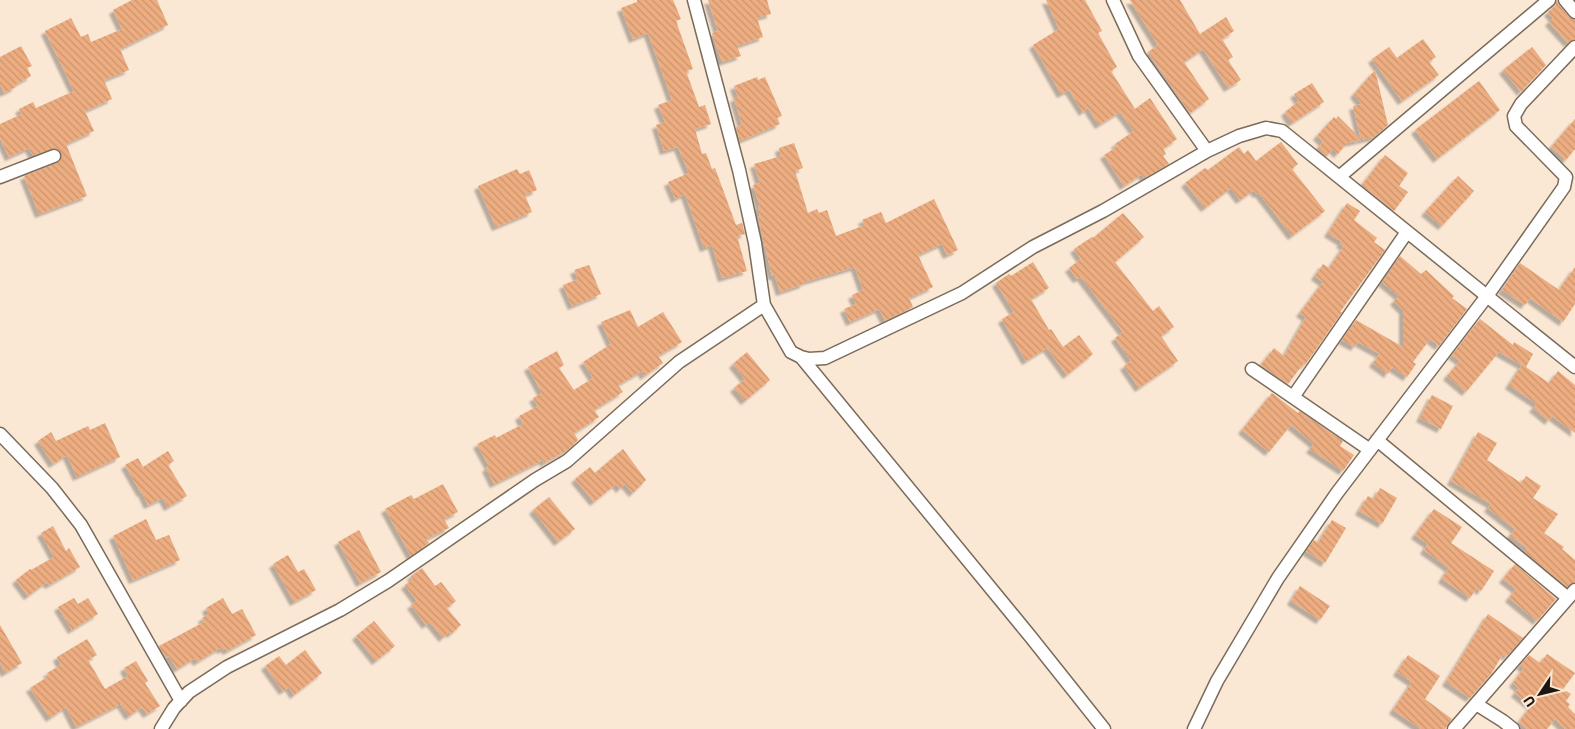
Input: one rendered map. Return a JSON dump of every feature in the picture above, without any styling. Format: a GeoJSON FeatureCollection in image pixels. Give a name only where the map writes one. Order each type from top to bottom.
{"type":"FeatureCollection","features":[{"type":"Feature","properties":{"kind":"street"},"geometry":{"type":"LineString","coordinates":[[694,0],[739,170],[755,243],[764,305],[792,352],[801,357],[1104,729]]}},
{"type":"Feature","properties":{"kind":"street"},"geometry":{"type":"LineString","coordinates":[[1112,0],[1139,56],[1207,151]]}},
{"type":"Feature","properties":{"kind":"street"},"geometry":{"type":"LineString","coordinates":[[1339,177],[1548,0]]}},
{"type":"Feature","properties":{"kind":"street"},"geometry":{"type":"LineString","coordinates":[[1565,0],[1575,12]]}},
{"type":"Feature","properties":{"kind":"street"},"geometry":{"type":"LineString","coordinates":[[1194,729],[1217,681],[1278,578],[1337,493],[1487,296],[1564,187],[1566,177],[1516,126],[1514,116],[1521,104],[1575,48]]}},
{"type":"Feature","properties":{"kind":"street"},"geometry":{"type":"LineString","coordinates":[[801,357],[825,358],[962,292],[1033,247],[1103,211],[1207,151],[1239,136],[1266,128],[1282,131],[1575,367]]}},
{"type":"Feature","properties":{"kind":"street"},"geometry":{"type":"LineString","coordinates":[[0,177],[54,156]]}},
{"type":"Feature","properties":{"kind":"street"},"geometry":{"type":"LineString","coordinates":[[1293,397],[1407,232]]}},
{"type":"Feature","properties":{"kind":"street"},"geometry":{"type":"LineString","coordinates":[[161,729],[174,708],[189,692],[227,667],[340,610],[388,581],[535,480],[567,461],[679,362],[764,305]]}},
{"type":"Feature","properties":{"kind":"street"},"geometry":{"type":"LineString","coordinates":[[1252,369],[1293,397],[1374,445],[1571,594],[1454,729]]}},
{"type":"Feature","properties":{"kind":"street"},"geometry":{"type":"LineString","coordinates":[[0,434],[52,488],[81,525],[181,701]]}},
{"type":"Feature","properties":{"kind":"street"},"geometry":{"type":"LineString","coordinates":[[1476,704],[1503,720],[1513,729]]}},
{"type":"Feature","properties":{"kind":"building"},"geometry":{"type":"Polygon","coordinates":[[[132,0],[157,0],[168,25],[120,49],[129,70],[104,80],[112,99],[85,111],[94,131],[66,144],[87,196],[39,214],[24,176],[57,163],[62,158],[61,153],[55,148],[33,155],[29,148],[9,157],[0,138],[0,124],[22,114],[19,109],[33,102],[36,108],[74,91],[45,31],[71,18],[81,37],[88,34],[91,42],[122,29],[113,10],[132,0]]]}},
{"type":"Feature","properties":{"kind":"building"},"geometry":{"type":"Polygon","coordinates":[[[637,0],[673,0],[681,19],[676,21],[693,69],[686,71],[699,107],[705,105],[711,124],[695,129],[702,154],[706,153],[712,169],[715,168],[736,225],[742,223],[745,234],[737,236],[747,271],[722,278],[712,245],[704,248],[685,194],[675,199],[668,182],[689,173],[678,147],[664,151],[656,125],[665,122],[658,105],[672,100],[648,33],[633,39],[621,8],[637,2],[637,0]]]}},
{"type":"Feature","properties":{"kind":"building"},"geometry":{"type":"Polygon","coordinates":[[[708,0],[767,0],[771,14],[757,18],[763,37],[737,46],[741,56],[722,62],[712,33],[718,31],[708,0]]]}},
{"type":"Feature","properties":{"kind":"building"},"geometry":{"type":"Polygon","coordinates":[[[1046,0],[1085,0],[1102,31],[1098,33],[1117,67],[1111,71],[1135,109],[1150,98],[1177,139],[1163,149],[1166,154],[1163,156],[1169,164],[1144,178],[1142,174],[1124,186],[1104,155],[1117,147],[1115,144],[1134,131],[1120,112],[1099,125],[1088,108],[1083,112],[1069,90],[1061,94],[1033,45],[1059,29],[1046,0]]]}},
{"type":"Feature","properties":{"kind":"building"},"geometry":{"type":"Polygon","coordinates":[[[1130,0],[1180,0],[1200,34],[1226,17],[1234,31],[1222,39],[1233,57],[1228,60],[1241,80],[1228,88],[1203,49],[1184,62],[1209,99],[1190,113],[1148,52],[1158,45],[1130,0]]]}},
{"type":"Feature","properties":{"kind":"building"},"geometry":{"type":"Polygon","coordinates":[[[1557,0],[1569,17],[1575,20],[1575,39],[1568,43],[1549,22],[1553,18],[1548,12],[1555,6],[1557,0]]]}},
{"type":"Feature","properties":{"kind":"building"},"geometry":{"type":"Polygon","coordinates":[[[1423,39],[1436,57],[1429,62],[1439,75],[1402,101],[1372,59],[1389,47],[1397,58],[1423,39]]]}},
{"type":"Feature","properties":{"kind":"building"},"geometry":{"type":"Polygon","coordinates":[[[21,46],[32,66],[27,68],[31,76],[4,93],[0,84],[0,57],[21,46]]]}},
{"type":"Feature","properties":{"kind":"building"},"geometry":{"type":"Polygon","coordinates":[[[1532,47],[1546,65],[1521,92],[1503,70],[1532,47]]]}},
{"type":"Feature","properties":{"kind":"building"},"geometry":{"type":"Polygon","coordinates":[[[1375,70],[1388,125],[1374,137],[1347,143],[1338,154],[1333,149],[1327,156],[1318,148],[1323,142],[1317,136],[1334,117],[1336,119],[1338,116],[1361,139],[1353,106],[1362,104],[1354,94],[1375,70]]]}},
{"type":"Feature","properties":{"kind":"building"},"geometry":{"type":"Polygon","coordinates":[[[757,77],[758,80],[765,77],[782,116],[777,118],[780,124],[740,141],[736,127],[742,125],[734,98],[738,97],[734,86],[757,77]]]}},
{"type":"Feature","properties":{"kind":"building"},"geometry":{"type":"Polygon","coordinates":[[[1479,81],[1500,110],[1437,159],[1415,130],[1479,81]]]}},
{"type":"Feature","properties":{"kind":"building"},"geometry":{"type":"Polygon","coordinates":[[[1312,83],[1324,102],[1292,123],[1285,112],[1299,101],[1294,94],[1312,83]]]}},
{"type":"Feature","properties":{"kind":"building"},"geometry":{"type":"Polygon","coordinates":[[[1575,119],[1575,149],[1566,160],[1551,147],[1575,119]]]}},
{"type":"Feature","properties":{"kind":"building"},"geometry":{"type":"Polygon","coordinates":[[[1281,142],[1298,164],[1292,169],[1325,211],[1292,236],[1259,193],[1257,194],[1254,190],[1240,200],[1231,188],[1205,208],[1185,183],[1205,168],[1208,170],[1239,147],[1244,154],[1248,150],[1256,161],[1281,142]]]}},
{"type":"Feature","properties":{"kind":"building"},"geometry":{"type":"Polygon","coordinates":[[[794,143],[803,168],[795,171],[808,213],[817,209],[819,213],[827,210],[836,236],[865,225],[862,220],[881,212],[886,223],[934,199],[958,250],[947,255],[942,244],[918,255],[933,287],[909,298],[913,307],[885,321],[879,309],[850,322],[844,309],[856,304],[852,295],[863,290],[855,267],[804,282],[804,284],[780,292],[775,276],[772,276],[758,217],[760,216],[758,206],[760,206],[753,185],[760,183],[754,164],[781,156],[779,148],[794,143]]]}},
{"type":"Feature","properties":{"kind":"building"},"geometry":{"type":"Polygon","coordinates":[[[1385,155],[1408,173],[1399,186],[1408,192],[1394,211],[1362,185],[1385,155]]]}},
{"type":"Feature","properties":{"kind":"building"},"geometry":{"type":"Polygon","coordinates":[[[517,169],[520,174],[529,170],[537,190],[525,195],[532,212],[496,227],[478,186],[517,169]]]}},
{"type":"Feature","properties":{"kind":"building"},"geometry":{"type":"Polygon","coordinates":[[[1458,176],[1474,191],[1442,226],[1425,212],[1458,176]]]}},
{"type":"Feature","properties":{"kind":"building"},"geometry":{"type":"Polygon","coordinates":[[[1347,203],[1360,211],[1354,220],[1377,238],[1374,242],[1385,250],[1340,312],[1342,312],[1305,365],[1303,364],[1288,384],[1261,365],[1274,348],[1284,356],[1306,317],[1300,313],[1323,282],[1315,276],[1323,264],[1329,268],[1344,246],[1340,244],[1342,242],[1328,233],[1347,203]]]}},
{"type":"Feature","properties":{"kind":"building"},"geometry":{"type":"Polygon","coordinates":[[[1123,213],[1144,237],[1115,262],[1153,311],[1159,306],[1174,327],[1161,336],[1178,361],[1139,388],[1124,366],[1131,361],[1115,338],[1123,332],[1081,277],[1077,279],[1069,268],[1081,259],[1074,249],[1093,238],[1123,213]]]}},
{"type":"Feature","properties":{"kind":"building"},"geometry":{"type":"Polygon","coordinates":[[[1400,256],[1421,274],[1426,270],[1454,296],[1452,298],[1467,309],[1439,346],[1430,339],[1413,362],[1416,364],[1407,377],[1392,367],[1388,374],[1373,363],[1380,354],[1358,342],[1355,347],[1342,340],[1356,320],[1403,347],[1403,310],[1394,301],[1399,296],[1382,282],[1400,256]]]}},
{"type":"Feature","properties":{"kind":"building"},"geometry":{"type":"Polygon","coordinates":[[[1033,262],[1049,288],[1031,299],[1049,330],[1051,329],[1063,347],[1079,335],[1093,354],[1067,375],[1047,348],[1026,361],[1002,319],[1014,312],[996,283],[1033,262]]]}},
{"type":"Feature","properties":{"kind":"building"},"geometry":{"type":"Polygon","coordinates":[[[1520,263],[1559,290],[1575,267],[1575,304],[1563,322],[1530,298],[1525,305],[1502,290],[1520,263]]]}},
{"type":"Feature","properties":{"kind":"building"},"geometry":{"type":"Polygon","coordinates":[[[589,265],[601,294],[572,306],[563,285],[578,279],[574,270],[589,265]]]}},
{"type":"Feature","properties":{"kind":"building"},"geometry":{"type":"Polygon","coordinates":[[[630,310],[638,327],[663,312],[682,342],[658,356],[663,363],[644,376],[642,371],[618,385],[623,392],[594,410],[599,417],[574,433],[578,440],[569,449],[544,463],[543,460],[494,484],[486,468],[489,466],[477,444],[495,435],[496,438],[523,424],[519,416],[538,406],[533,398],[542,393],[528,367],[557,351],[564,365],[559,368],[574,390],[593,378],[583,362],[611,344],[601,322],[630,310]]]}},
{"type":"Feature","properties":{"kind":"building"},"geometry":{"type":"Polygon","coordinates":[[[1480,319],[1513,345],[1514,342],[1533,354],[1526,367],[1549,383],[1558,371],[1575,385],[1575,433],[1552,416],[1549,421],[1533,408],[1537,404],[1509,385],[1522,365],[1499,352],[1466,392],[1447,376],[1460,361],[1452,355],[1480,319]]]}},
{"type":"Feature","properties":{"kind":"building"},"geometry":{"type":"Polygon","coordinates":[[[747,352],[770,380],[745,401],[734,388],[745,379],[733,364],[747,352]]]}},
{"type":"Feature","properties":{"kind":"building"},"geometry":{"type":"Polygon","coordinates":[[[1272,393],[1298,413],[1300,411],[1343,441],[1340,446],[1354,455],[1343,471],[1310,449],[1314,444],[1291,425],[1269,452],[1242,430],[1272,393]]]}},
{"type":"Feature","properties":{"kind":"building"},"geometry":{"type":"Polygon","coordinates":[[[1432,395],[1453,406],[1441,429],[1420,418],[1432,395]]]}},
{"type":"Feature","properties":{"kind":"building"},"geometry":{"type":"Polygon","coordinates":[[[105,423],[120,457],[77,477],[67,455],[53,464],[38,441],[51,432],[56,441],[88,426],[90,430],[105,423]]]}},
{"type":"Feature","properties":{"kind":"building"},"geometry":{"type":"Polygon","coordinates":[[[1478,432],[1497,443],[1487,460],[1521,483],[1526,476],[1541,486],[1533,498],[1558,514],[1544,533],[1564,547],[1562,549],[1575,560],[1575,582],[1567,587],[1525,552],[1527,548],[1510,536],[1515,529],[1488,508],[1491,504],[1451,481],[1478,432]]]}},
{"type":"Feature","properties":{"kind":"building"},"geometry":{"type":"Polygon","coordinates":[[[623,449],[646,480],[633,493],[625,484],[620,489],[616,484],[594,502],[575,479],[590,467],[595,473],[623,449]]]}},
{"type":"Feature","properties":{"kind":"building"},"geometry":{"type":"Polygon","coordinates":[[[168,451],[174,461],[168,465],[187,496],[168,507],[163,498],[148,505],[125,465],[138,458],[143,467],[168,451]]]}},
{"type":"Feature","properties":{"kind":"building"},"geometry":{"type":"Polygon","coordinates":[[[443,484],[458,512],[444,519],[449,528],[426,539],[429,543],[411,556],[385,509],[411,495],[414,499],[443,484]]]}},
{"type":"Feature","properties":{"kind":"building"},"geometry":{"type":"Polygon","coordinates":[[[1380,488],[1397,498],[1382,524],[1359,511],[1368,496],[1374,499],[1380,488]]]}},
{"type":"Feature","properties":{"kind":"building"},"geometry":{"type":"Polygon","coordinates":[[[549,497],[575,529],[558,542],[533,510],[549,497]]]}},
{"type":"Feature","properties":{"kind":"building"},"geometry":{"type":"Polygon","coordinates":[[[1434,509],[1462,527],[1451,543],[1494,571],[1481,591],[1477,588],[1470,598],[1442,579],[1449,568],[1424,550],[1428,544],[1415,535],[1434,509]]]}},
{"type":"Feature","properties":{"kind":"building"},"geometry":{"type":"Polygon","coordinates":[[[146,519],[156,540],[169,535],[180,560],[133,580],[113,536],[146,519]]]}},
{"type":"Feature","properties":{"kind":"building"},"geometry":{"type":"Polygon","coordinates":[[[1332,520],[1346,528],[1325,563],[1306,551],[1314,540],[1318,543],[1332,520]]]}},
{"type":"Feature","properties":{"kind":"building"},"geometry":{"type":"Polygon","coordinates":[[[53,526],[66,551],[69,548],[80,567],[49,585],[47,582],[28,596],[16,580],[30,569],[54,557],[41,533],[53,526]]]}},
{"type":"Feature","properties":{"kind":"building"},"geometry":{"type":"Polygon","coordinates":[[[359,530],[381,572],[360,583],[338,542],[359,530]]]}},
{"type":"Feature","properties":{"kind":"building"},"geometry":{"type":"Polygon","coordinates":[[[288,555],[298,572],[304,569],[316,590],[294,602],[273,564],[288,555]]]}},
{"type":"Feature","properties":{"kind":"building"},"geometry":{"type":"Polygon","coordinates":[[[1515,564],[1556,599],[1537,621],[1509,598],[1516,589],[1503,579],[1515,564]]]}},
{"type":"Feature","properties":{"kind":"building"},"geometry":{"type":"Polygon","coordinates":[[[422,568],[435,586],[441,582],[456,601],[447,608],[461,625],[443,638],[430,622],[426,625],[411,605],[417,601],[405,585],[413,579],[411,576],[422,568]]]}},
{"type":"Feature","properties":{"kind":"building"},"geometry":{"type":"Polygon","coordinates":[[[1300,586],[1330,606],[1320,620],[1291,601],[1300,586]]]}},
{"type":"Feature","properties":{"kind":"building"},"geometry":{"type":"Polygon","coordinates":[[[74,598],[78,604],[88,598],[98,614],[72,630],[58,607],[74,598]]]}},
{"type":"Feature","properties":{"kind":"building"},"geometry":{"type":"Polygon","coordinates":[[[223,598],[232,614],[242,609],[256,635],[227,651],[225,648],[222,650],[220,648],[197,662],[195,658],[177,669],[169,656],[166,658],[159,646],[204,622],[202,618],[209,614],[206,608],[223,598]]]}},
{"type":"Feature","properties":{"kind":"building"},"geometry":{"type":"Polygon","coordinates":[[[1488,614],[1523,638],[1507,656],[1503,654],[1491,674],[1470,698],[1446,682],[1488,614]]]}},
{"type":"Feature","properties":{"kind":"building"},"geometry":{"type":"Polygon","coordinates":[[[374,621],[395,646],[376,661],[356,636],[374,621]]]}},
{"type":"Feature","properties":{"kind":"building"},"geometry":{"type":"Polygon","coordinates":[[[0,625],[22,663],[5,673],[0,663],[0,625]]]}},
{"type":"Feature","properties":{"kind":"building"},"geometry":{"type":"Polygon","coordinates":[[[87,639],[97,655],[88,660],[105,689],[128,676],[124,668],[136,661],[148,681],[145,683],[160,706],[147,714],[142,707],[129,716],[121,704],[76,727],[66,707],[50,718],[30,688],[49,676],[47,673],[61,665],[57,657],[87,639]]]}},
{"type":"Feature","properties":{"kind":"building"},"geometry":{"type":"Polygon","coordinates":[[[305,650],[322,673],[294,695],[289,687],[283,691],[265,666],[279,656],[286,665],[305,650]]]}},
{"type":"Feature","properties":{"kind":"building"},"geometry":{"type":"Polygon","coordinates":[[[1547,654],[1575,673],[1563,689],[1571,694],[1566,701],[1570,704],[1568,707],[1575,714],[1575,729],[1565,729],[1555,719],[1547,729],[1527,729],[1519,722],[1531,706],[1515,693],[1519,688],[1513,683],[1524,668],[1520,665],[1529,655],[1540,663],[1547,654]]]}},
{"type":"Feature","properties":{"kind":"building"},"geometry":{"type":"Polygon","coordinates":[[[1408,655],[1440,676],[1425,699],[1452,719],[1445,729],[1421,729],[1393,710],[1412,682],[1397,672],[1408,655]]]}}]}
